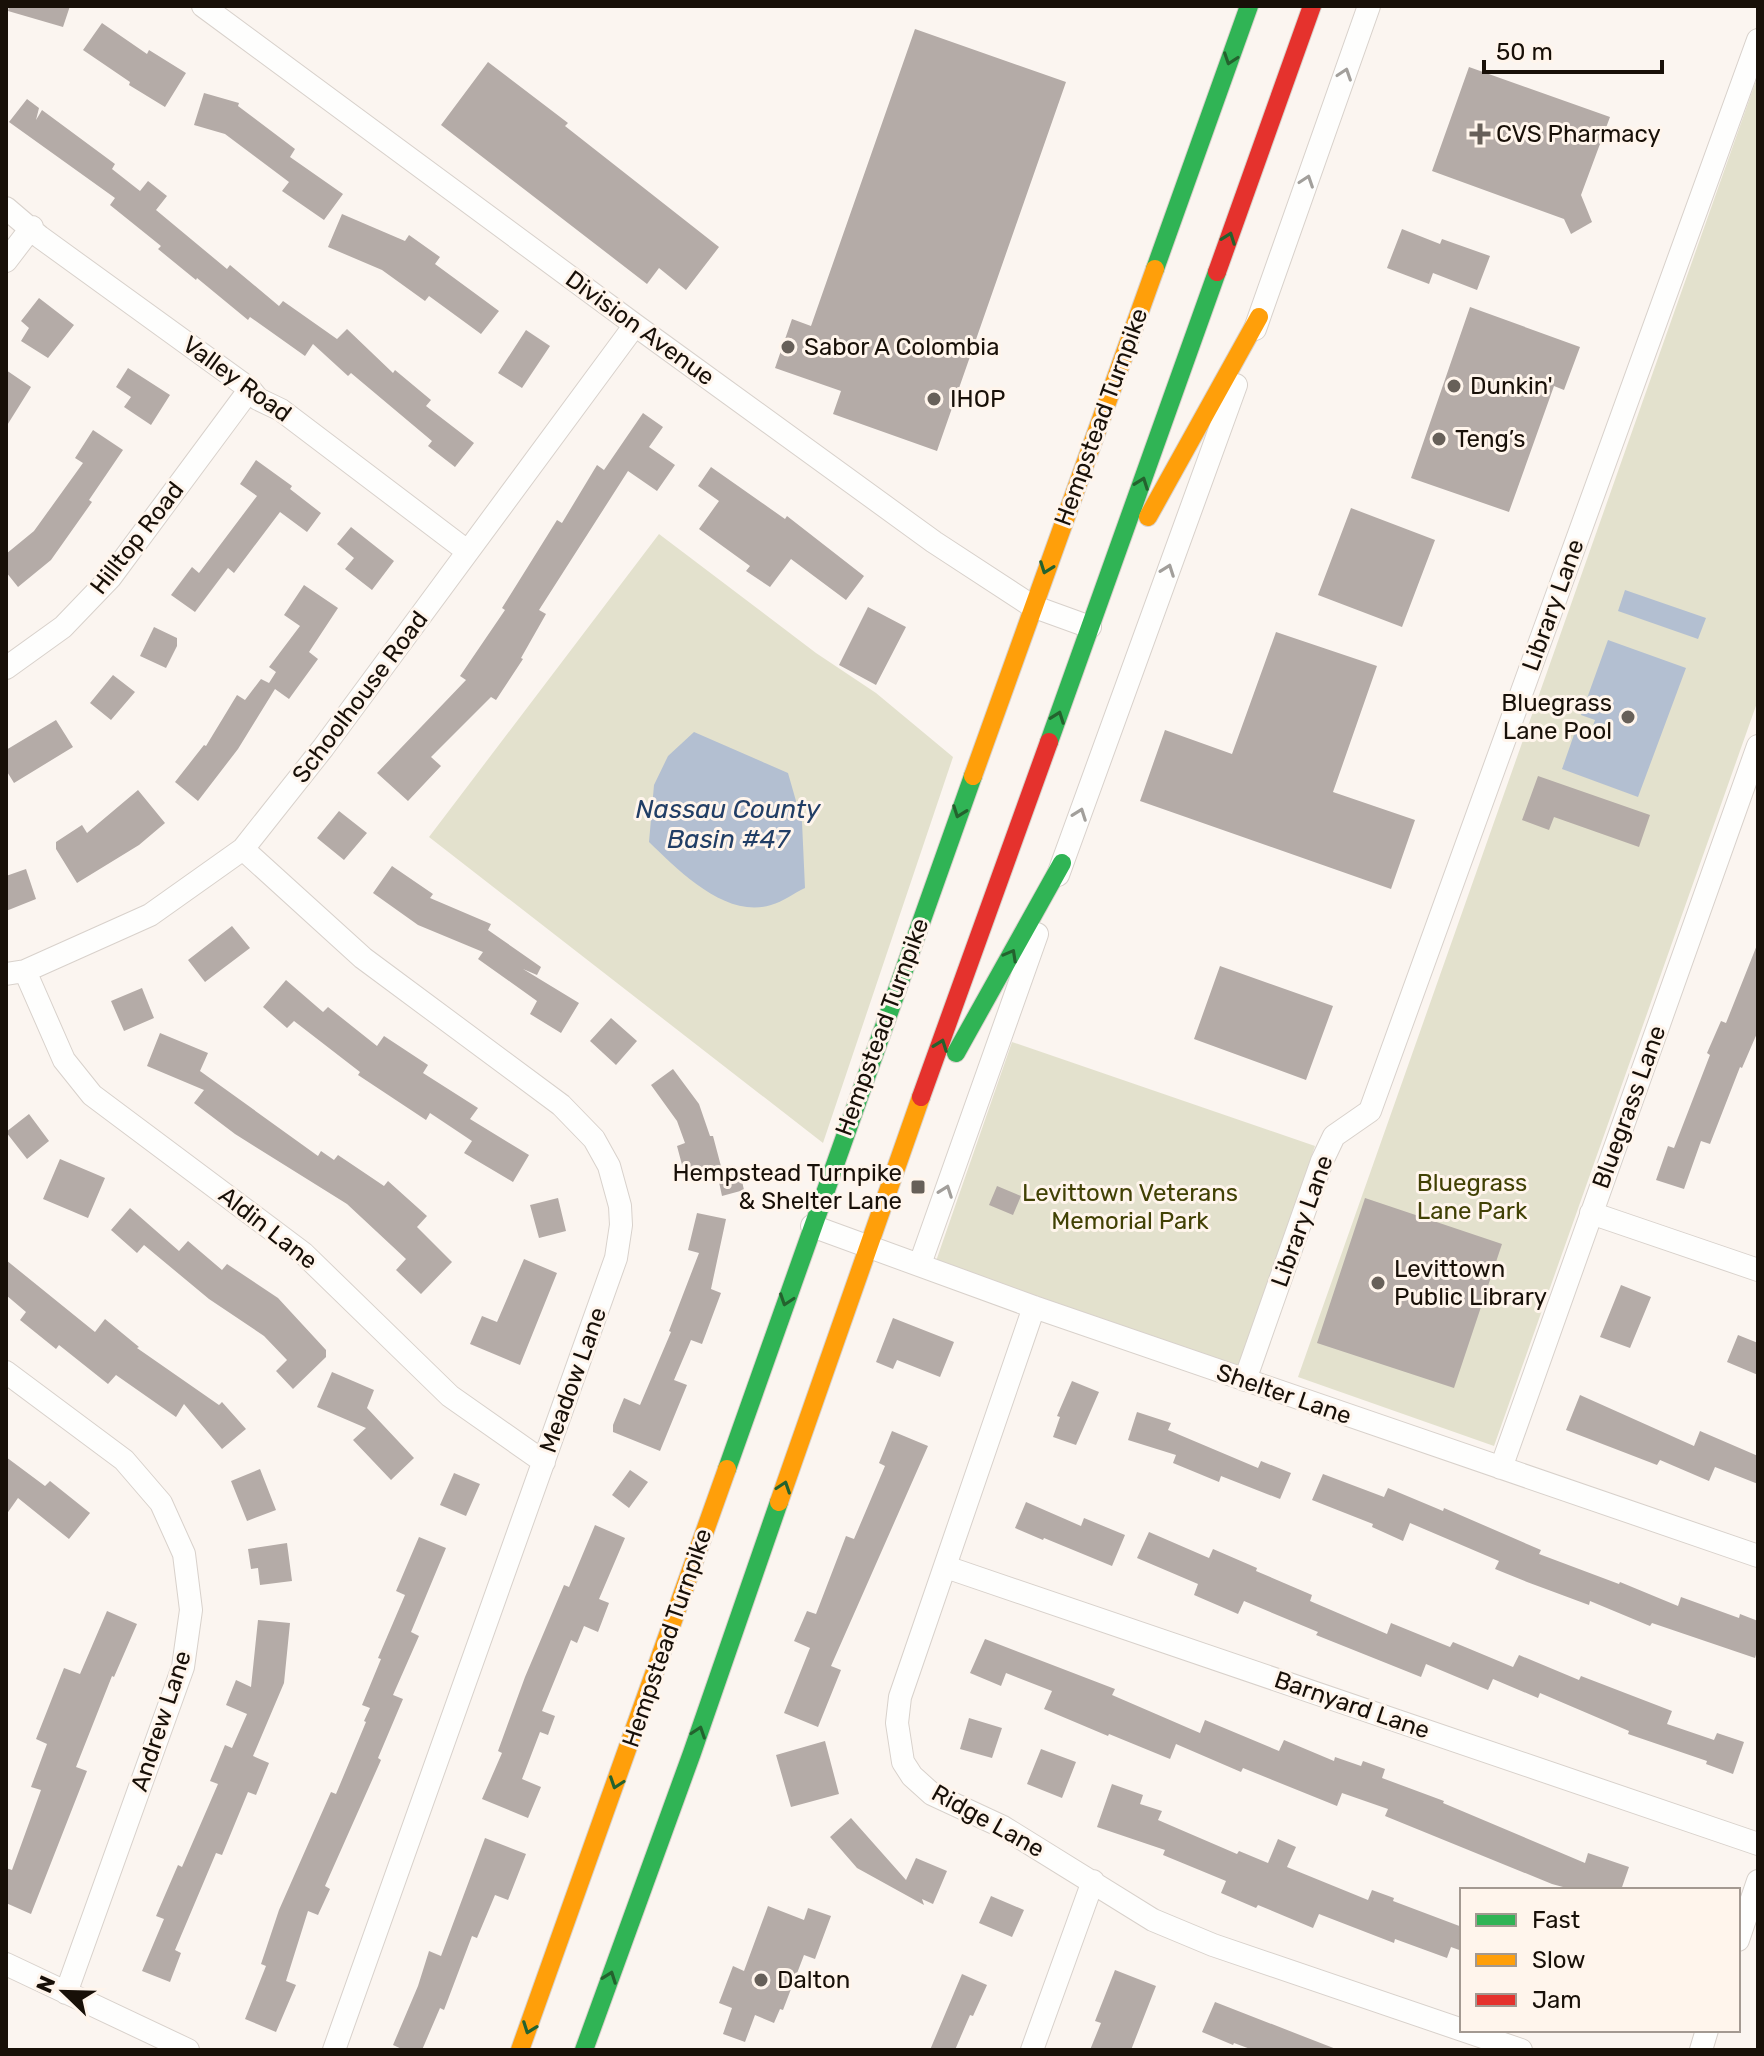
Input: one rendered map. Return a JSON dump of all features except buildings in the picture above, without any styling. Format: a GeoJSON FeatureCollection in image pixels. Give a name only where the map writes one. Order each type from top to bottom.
{"type":"FeatureCollection","features":[{"type":"Feature","properties":{"kind":"main road","name":"Hempstead Turnpike"},"geometry":{"type":"LineString","coordinates":[[520,2050],[1032,606],[1249,6]]}},
{"type":"Feature","properties":{"kind":"main road"},"geometry":{"type":"LineString","coordinates":[[584,2050],[1312,6]]}},
{"type":"Feature","properties":{"kind":"main road"},"geometry":{"type":"LineString","coordinates":[[1094,618],[1259,317]]}},
{"type":"Feature","properties":{"kind":"main road"},"geometry":{"type":"LineString","coordinates":[[905,1145],[1062,863]]}},
{"type":"Feature","properties":{"kind":"street","name":"Division Avenue"},"geometry":{"type":"LineString","coordinates":[[203,6],[934,542],[1032,606],[1094,618]]}},
{"type":"Feature","properties":{"kind":"street"},"geometry":{"type":"LineString","coordinates":[[920,1264],[1062,863],[1215,447],[1369,6]]}},
{"type":"Feature","properties":{"kind":"street","name":"Library Lane"},"geometry":{"type":"LineString","coordinates":[[1245,1380],[1322,1161],[1334,1136],[1370,1111],[1758,40]]}},
{"type":"Feature","properties":{"kind":"street","name":"Valley Road"},"geometry":{"type":"LineString","coordinates":[[6,208],[32,227],[40,237],[250,389],[258,399],[281,410],[467,551]]}},
{"type":"Feature","properties":{"kind":"street"},"geometry":{"type":"LineString","coordinates":[[6,261],[32,227]]}},
{"type":"Feature","properties":{"kind":"street","name":"Schoolhouse Road"},"geometry":{"type":"LineString","coordinates":[[16,973],[150,915],[243,849],[323,748],[635,325]]}},
{"type":"Feature","properties":{"kind":"street","name":"Hilltop Road"},"geometry":{"type":"LineString","coordinates":[[6,668],[63,627],[110,578],[250,389]]}},
{"type":"Feature","properties":{"kind":"street","name":"Bluegrass Lane"},"geometry":{"type":"LineString","coordinates":[[1501,1468],[1758,746]]}},
{"type":"Feature","properties":{"kind":"street","name":"Meadow Lane"},"geometry":{"type":"LineString","coordinates":[[243,849],[363,958],[561,1105],[594,1139],[609,1166],[620,1206],[621,1225],[616,1258],[334,2050]]}},
{"type":"Feature","properties":{"kind":"street","name":"Aldin Lane"},"geometry":{"type":"LineString","coordinates":[[16,973],[64,1060],[92,1095],[303,1253],[450,1396],[544,1462]]}},
{"type":"Feature","properties":{"kind":"street"},"geometry":{"type":"LineString","coordinates":[[1591,1213],[1758,1270]]}},
{"type":"Feature","properties":{"kind":"street","name":"Shelter Lane"},"geometry":{"type":"LineString","coordinates":[[812,1226],[1034,1307],[1758,1556]]}},
{"type":"Feature","properties":{"kind":"street","name":"Ridge Lane"},"geometry":{"type":"LineString","coordinates":[[1034,1307],[900,1697],[897,1723],[903,1762],[912,1776],[932,1794],[1003,1827],[1153,1920],[1213,1945],[1460,2029]]}},
{"type":"Feature","properties":{"kind":"street","name":"Andrew Lane"},"geometry":{"type":"LineString","coordinates":[[6,1372],[124,1460],[161,1503],[184,1554],[191,1610],[183,1667],[66,1993]]}},
{"type":"Feature","properties":{"kind":"street","name":"Barnyard Lane"},"geometry":{"type":"LineString","coordinates":[[946,1567],[1758,1844]]}},
{"type":"Feature","properties":{"kind":"street"},"geometry":{"type":"LineString","coordinates":[[1032,2050],[1093,1881]]}},
{"type":"Feature","properties":{"kind":"street"},"geometry":{"type":"LineString","coordinates":[[1740,1934],[1758,1881]]}},
{"type":"Feature","properties":{"kind":"street"},"geometry":{"type":"LineString","coordinates":[[6,1964],[188,2050]]}},
{"type":"Feature","properties":{"kind":"street","name":"Ridge Lane"},"geometry":{"type":"LineString","coordinates":[[1468,2032],[1521,2050]]}},
{"type":"Feature","properties":{"kind":"green space","name":"Bluegrass Lane Park"},"geometry":{"type":"Polygon","coordinates":[[[1758,75],[1758,700],[1494,1446],[1298,1377],[1758,75]]]}},
{"type":"Feature","properties":{"kind":"green space"},"geometry":{"type":"Polygon","coordinates":[[[659,534],[816,653],[876,693],[953,757],[823,1143],[429,837],[659,534]]]}},
{"type":"Feature","properties":{"kind":"green space","name":"Levittown Veterans Memorial Park"},"geometry":{"type":"Polygon","coordinates":[[[1012,1042],[1315,1146],[1239,1368],[935,1264],[1012,1042]]]}},
{"type":"Feature","properties":{"kind":"water"},"geometry":{"type":"Polygon","coordinates":[[[1625,590],[1706,618],[1698,639],[1618,611],[1625,590]]]}},
{"type":"Feature","properties":{"kind":"water","name":"Bluegrass Lane Pool"},"geometry":{"type":"Polygon","coordinates":[[[1608,640],[1686,668],[1638,797],[1562,769],[1577,726],[1591,731],[1595,720],[1581,715],[1608,640]]]}},
{"type":"Feature","properties":{"kind":"water","name":"Nassau County Basin #47"},"geometry":{"type":"Polygon","coordinates":[[[694,732],[788,773],[802,822],[805,888],[771,905],[754,908],[737,905],[704,890],[649,842],[654,785],[668,756],[694,732]]]}},
{"type":"Feature","properties":{"kind":"traffic: fast"},"geometry":{"type":"LineString","coordinates":[[1155,269],[1249,6]]}},
{"type":"Feature","properties":{"kind":"traffic: fast"},"geometry":{"type":"LineString","coordinates":[[1049,742],[1217,272]]}},
{"type":"Feature","properties":{"kind":"traffic: fast"},"geometry":{"type":"LineString","coordinates":[[727,1469],[973,776]]}},
{"type":"Feature","properties":{"kind":"traffic: fast"},"geometry":{"type":"LineString","coordinates":[[956,1053],[1062,863]]}},
{"type":"Feature","properties":{"kind":"traffic: fast"},"geometry":{"type":"LineString","coordinates":[[584,2050],[779,1502]]}},
{"type":"Feature","properties":{"kind":"traffic: slow"},"geometry":{"type":"LineString","coordinates":[[973,776],[1155,269]]}},
{"type":"Feature","properties":{"kind":"traffic: slow"},"geometry":{"type":"LineString","coordinates":[[1148,517],[1259,317]]}},
{"type":"Feature","properties":{"kind":"traffic: slow"},"geometry":{"type":"LineString","coordinates":[[779,1502],[921,1097]]}},
{"type":"Feature","properties":{"kind":"traffic: slow"},"geometry":{"type":"LineString","coordinates":[[520,2050],[727,1469]]}},
{"type":"Feature","properties":{"kind":"traffic: jam"},"geometry":{"type":"LineString","coordinates":[[1217,272],[1312,6]]}},
{"type":"Feature","properties":{"kind":"traffic: jam"},"geometry":{"type":"LineString","coordinates":[[921,1097],[1049,742]]}},
{"type":"Feature","properties":{"kind":"place","name":"CVS Pharmacy"},"geometry":{"type":"Point","coordinates":[1480,134]}},
{"type":"Feature","properties":{"kind":"place","name":"Sabor A Colombia"},"geometry":{"type":"Point","coordinates":[788,347]}},
{"type":"Feature","properties":{"kind":"place","name":"Dunkin'"},"geometry":{"type":"Point","coordinates":[1454,386]}},
{"type":"Feature","properties":{"kind":"place","name":"IHOP"},"geometry":{"type":"Point","coordinates":[934,399]}},
{"type":"Feature","properties":{"kind":"place","name":"Teng’s"},"geometry":{"type":"Point","coordinates":[1439,439]}},
{"type":"Feature","properties":{"kind":"place","name":"Bluegrass Lane Pool"},"geometry":{"type":"Point","coordinates":[1628,717]}},
{"type":"Feature","properties":{"kind":"place","name":"Hempstead Turnpike & Shelter Lane"},"geometry":{"type":"Point","coordinates":[918,1187]}},
{"type":"Feature","properties":{"kind":"place","name":"Levittown Public Library"},"geometry":{"type":"Point","coordinates":[1378,1283]}},
{"type":"Feature","properties":{"kind":"place","name":"Dalton"},"geometry":{"type":"Point","coordinates":[761,1980]}}]}
